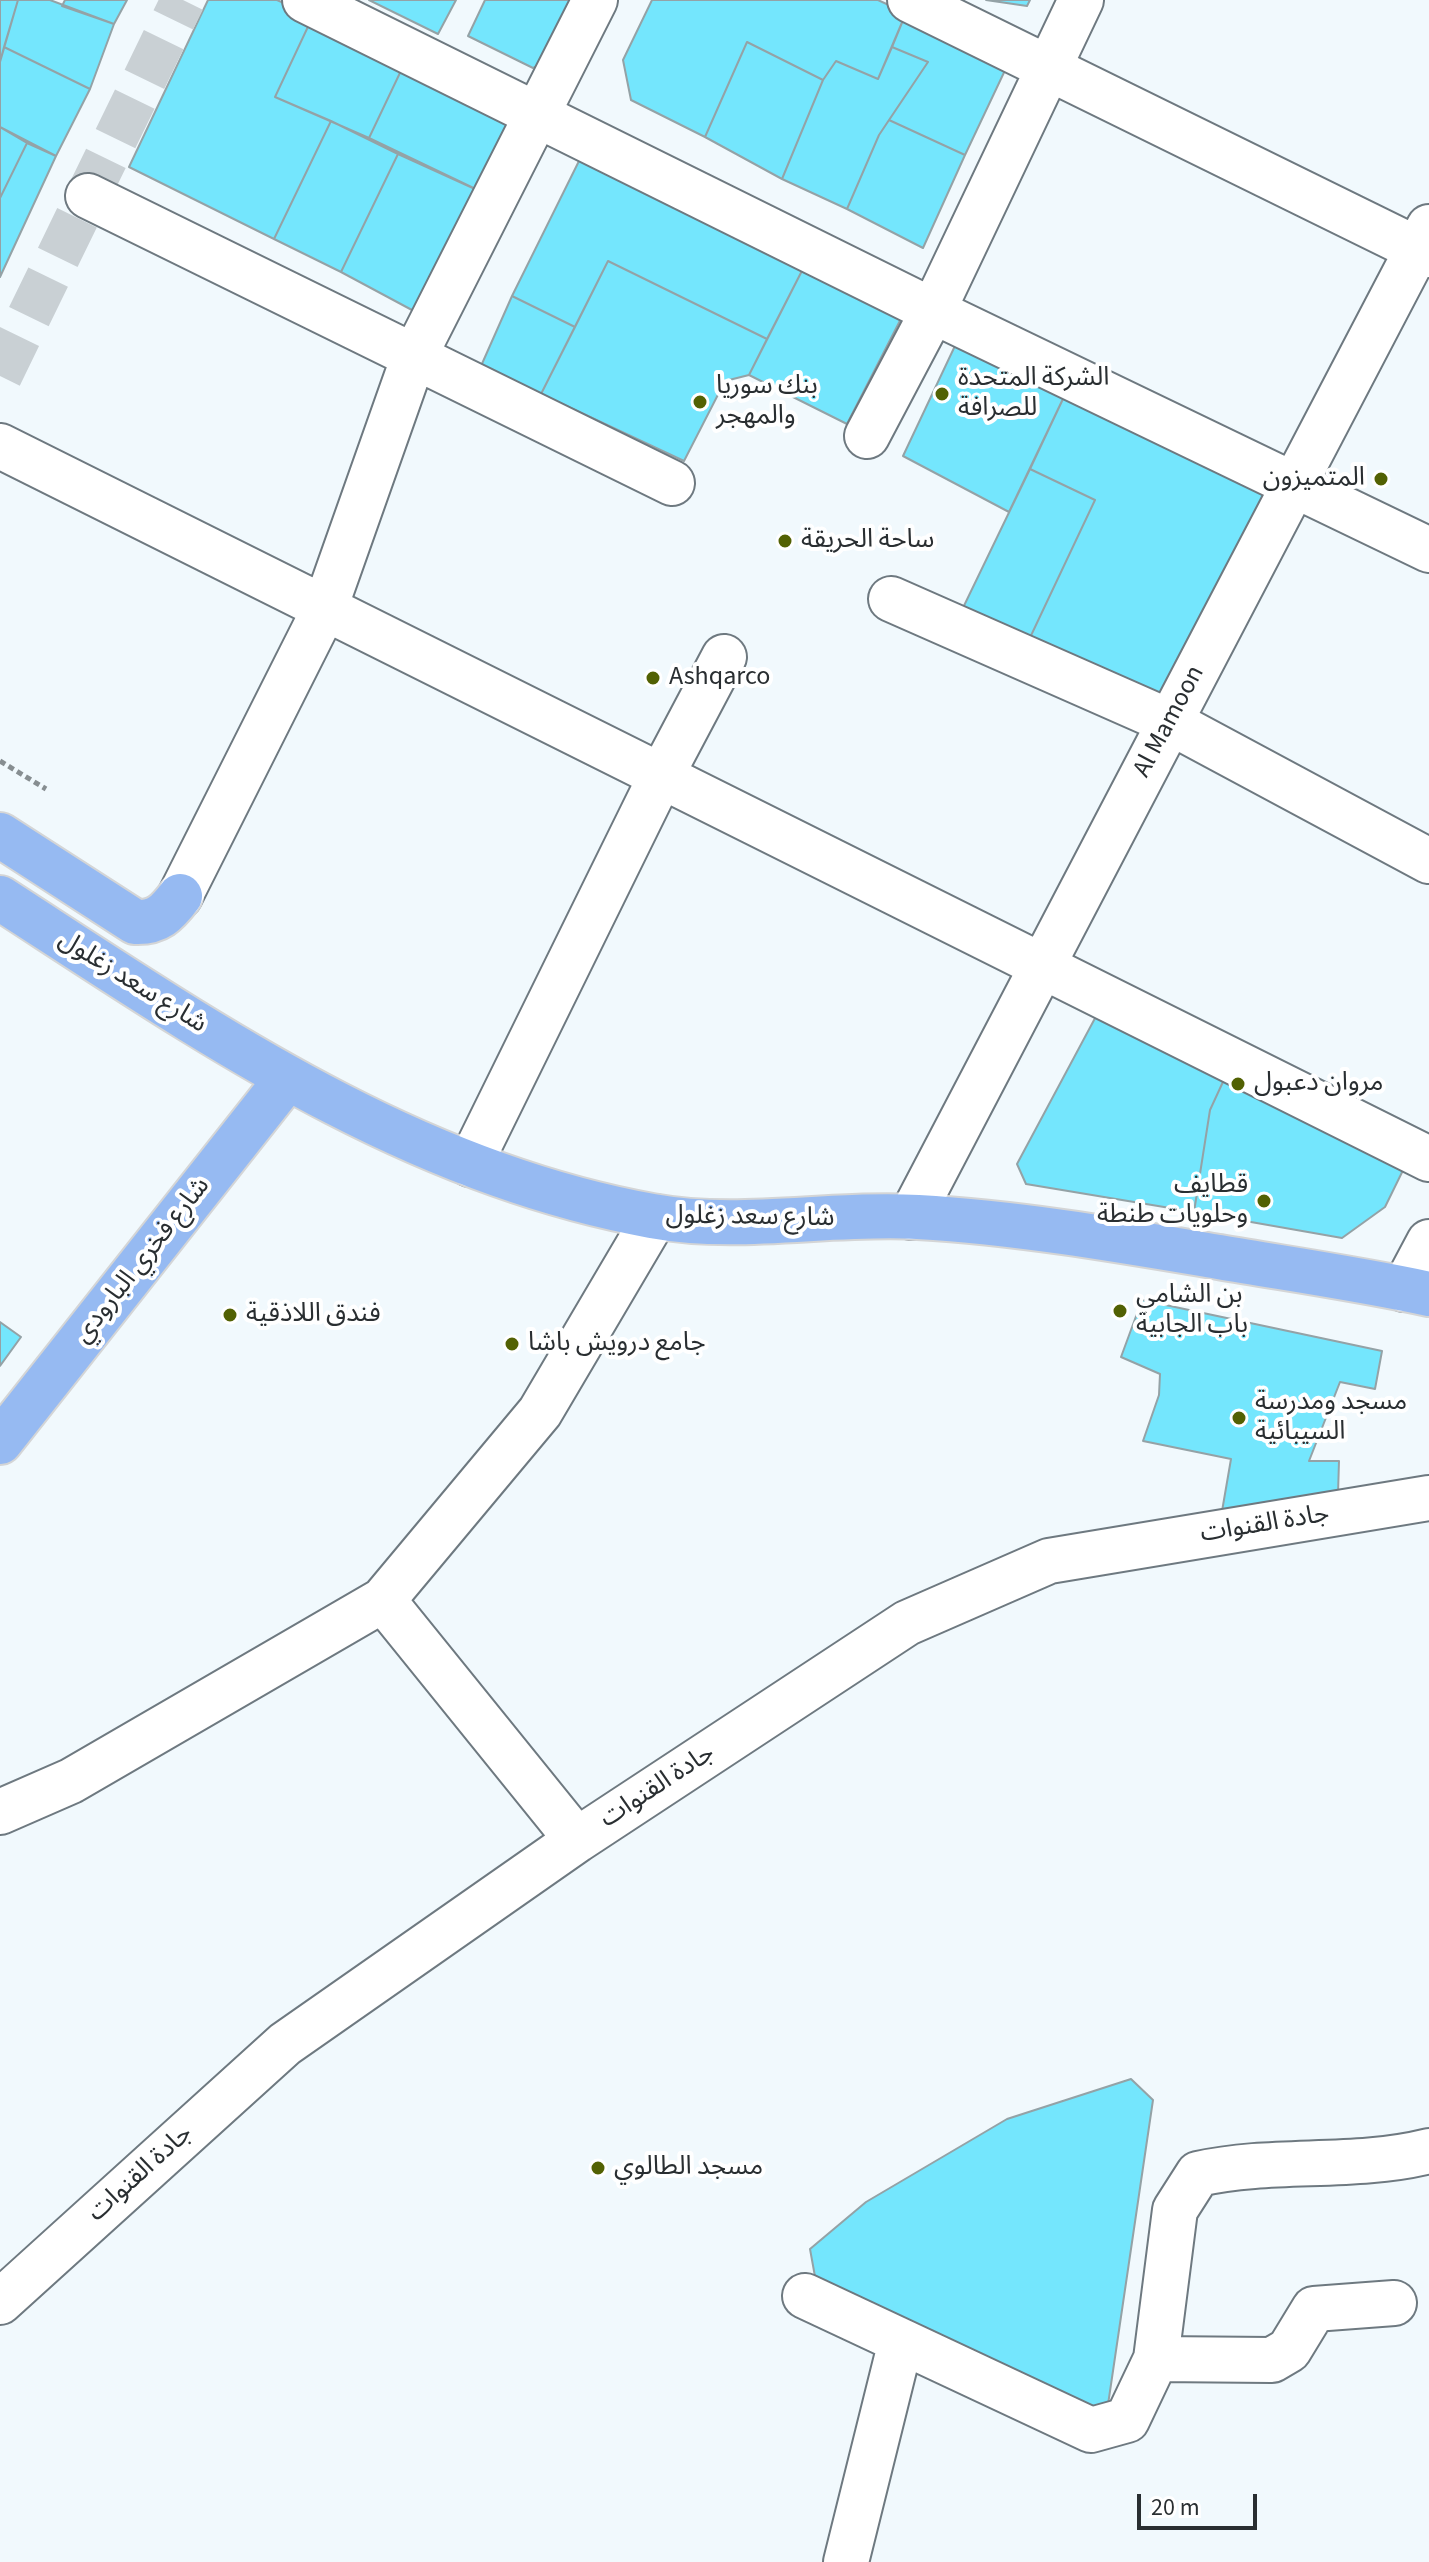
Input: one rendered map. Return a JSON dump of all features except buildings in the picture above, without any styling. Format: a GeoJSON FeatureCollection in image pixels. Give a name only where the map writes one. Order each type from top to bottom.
{"type":"FeatureCollection","features":[{"type":"Feature","properties":{"kind":"main road"},"geometry":{"type":"LineString","coordinates":[[0,835],[135,922],[150,922],[166,915],[180,896]]}},
{"type":"Feature","properties":{"kind":"main road","name":"شارع سعد زغلول"},"geometry":{"type":"LineString","coordinates":[[0,898],[286,1080],[389,1133],[470,1164],[587,1202],[655,1217],[742,1223],[911,1217],[1026,1224],[1417,1291]]}},
{"type":"Feature","properties":{"kind":"main road","name":"شارع فخري البارودي"},"geometry":{"type":"LineString","coordinates":[[0,1442],[286,1080]]}},
{"type":"Feature","properties":{"kind":"street"},"geometry":{"type":"LineString","coordinates":[[305,0],[933,311],[1429,550]]}},
{"type":"Feature","properties":{"kind":"street"},"geometry":{"type":"LineString","coordinates":[[180,896],[325,608],[413,359],[595,0]]}},
{"type":"Feature","properties":{"kind":"street"},"geometry":{"type":"LineString","coordinates":[[910,0],[1425,244]]}},
{"type":"Feature","properties":{"kind":"street"},"geometry":{"type":"LineString","coordinates":[[867,436],[933,311],[1081,0]]}},
{"type":"Feature","properties":{"kind":"street"},"geometry":{"type":"LineString","coordinates":[[88,196],[413,359],[672,483]]}},
{"type":"Feature","properties":{"kind":"street","name":"Al Mamoon"},"geometry":{"type":"LineString","coordinates":[[911,1217],[1294,485],[1425,244]]}},
{"type":"Feature","properties":{"kind":"street"},"geometry":{"type":"LineString","coordinates":[[0,446],[660,778],[1429,1159]]}},
{"type":"Feature","properties":{"kind":"street"},"geometry":{"type":"LineString","coordinates":[[891,599],[1170,722],[1429,861]]}},
{"type":"Feature","properties":{"kind":"street"},"geometry":{"type":"LineString","coordinates":[[470,1164],[660,778],[724,657]]}},
{"type":"Feature","properties":{"kind":"street"},"geometry":{"type":"LineString","coordinates":[[0,1812],[71,1781],[383,1600],[540,1412],[655,1217]]}},
{"type":"Feature","properties":{"kind":"street"},"geometry":{"type":"LineString","coordinates":[[1417,1291],[1429,1242]]}},
{"type":"Feature","properties":{"kind":"street","name":"جادة القنوات"},"geometry":{"type":"LineString","coordinates":[[0,2302],[285,2044],[577,1840],[907,1623],[1049,1561],[1429,1498]]}},
{"type":"Feature","properties":{"kind":"street"},"geometry":{"type":"LineString","coordinates":[[383,1600],[577,1840]]}},
{"type":"Feature","properties":{"kind":"street"},"geometry":{"type":"LineString","coordinates":[[805,2296],[1091,2430],[1127,2420],[1156,2359],[1175,2210],[1198,2174],[1240,2164],[1390,2160],[1429,2151]]}},
{"type":"Feature","properties":{"kind":"street"},"geometry":{"type":"LineString","coordinates":[[1156,2359],[1272,2360],[1289,2350],[1314,2309],[1394,2303]]}},
{"type":"Feature","properties":{"kind":"street"},"geometry":{"type":"LineString","coordinates":[[846,2562],[901,2341]]}},
{"type":"Feature","properties":{"kind":"path"},"geometry":{"type":"LineString","coordinates":[[0,761],[46,789]]}},
{"type":"Feature","properties":{"kind":"tunnel"},"geometry":{"type":"LineString","coordinates":[[0,376],[183,0]]}},
{"type":"Feature","properties":{"kind":"place","name":"الشركة المتحدة للصرافة"},"geometry":{"type":"Point","coordinates":[942,394]}},
{"type":"Feature","properties":{"kind":"place","name":"بنك سوريا والمهجر"},"geometry":{"type":"Point","coordinates":[700,402]}},
{"type":"Feature","properties":{"kind":"place","name":"المتميزون"},"geometry":{"type":"Point","coordinates":[1381,479]}},
{"type":"Feature","properties":{"kind":"place","name":"ساحة الحريقة"},"geometry":{"type":"Point","coordinates":[785,541]}},
{"type":"Feature","properties":{"kind":"place","name":"Ashqarco"},"geometry":{"type":"Point","coordinates":[653,678]}},
{"type":"Feature","properties":{"kind":"place","name":"مروان دعبول"},"geometry":{"type":"Point","coordinates":[1238,1084]}},
{"type":"Feature","properties":{"kind":"place","name":"قطايف وحلويات طنطة"},"geometry":{"type":"Point","coordinates":[1264,1201]}},
{"type":"Feature","properties":{"kind":"place","name":"بن الشامي باب الجابية"},"geometry":{"type":"Point","coordinates":[1120,1311]}},
{"type":"Feature","properties":{"kind":"place","name":"فندق اللاذقية"},"geometry":{"type":"Point","coordinates":[230,1315]}},
{"type":"Feature","properties":{"kind":"place","name":"جامع درويش باشا"},"geometry":{"type":"Point","coordinates":[512,1344]}},
{"type":"Feature","properties":{"kind":"place","name":"مسجد ومدرسة السيبائية"},"geometry":{"type":"Point","coordinates":[1239,1418]}},
{"type":"Feature","properties":{"kind":"place","name":"مسجد الطالوي"},"geometry":{"type":"Point","coordinates":[598,2168]}}]}
